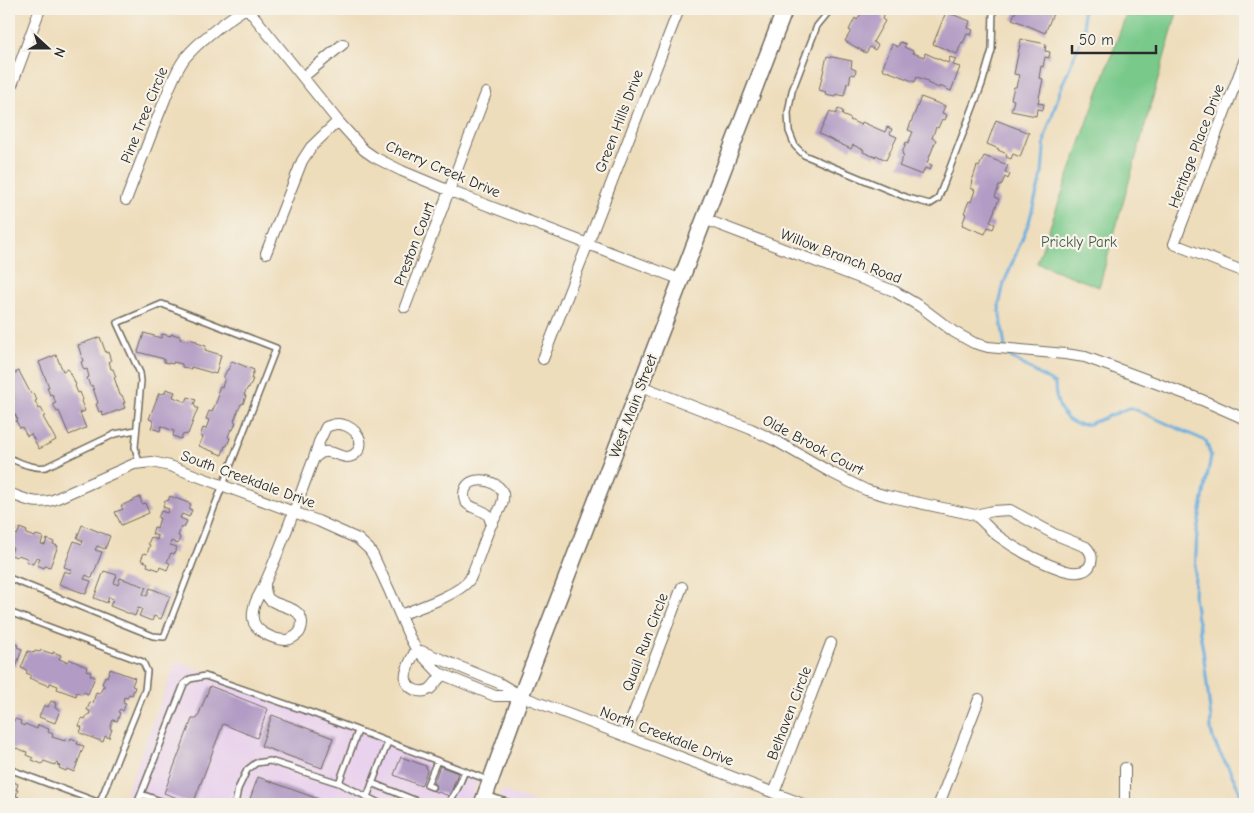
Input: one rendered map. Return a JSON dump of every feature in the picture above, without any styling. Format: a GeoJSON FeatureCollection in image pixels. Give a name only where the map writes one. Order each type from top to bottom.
{"type":"FeatureCollection","features":[{"type":"Feature","properties":{"kind":"main road","name":"West Main Street"},"geometry":{"type":"LineString","coordinates":[[486,793],[521,696],[785,9]]}},
{"type":"Feature","properties":{"kind":"street"},"geometry":{"type":"LineString","coordinates":[[9,92],[40,9]]}},
{"type":"Feature","properties":{"kind":"street","name":"Pine Tree Circle"},"geometry":{"type":"LineString","coordinates":[[126,200],[177,71],[184,60],[201,42],[244,9]]}},
{"type":"Feature","properties":{"kind":"street","name":"Cherry Creek Drive"},"geometry":{"type":"LineString","coordinates":[[248,9],[338,122],[364,150],[374,157],[450,191],[682,280]]}},
{"type":"Feature","properties":{"kind":"street","name":"Green Hills Drive"},"geometry":{"type":"LineString","coordinates":[[543,359],[679,9]]}},
{"type":"Feature","properties":{"kind":"street"},"geometry":{"type":"LineString","coordinates":[[303,77],[343,44]]}},
{"type":"Feature","properties":{"kind":"street","name":"Heritage Place Drive"},"geometry":{"type":"LineString","coordinates":[[1244,63],[1174,244],[1245,272]]}},
{"type":"Feature","properties":{"kind":"street","name":"Preston Court"},"geometry":{"type":"LineString","coordinates":[[406,307],[486,93]]}},
{"type":"Feature","properties":{"kind":"street"},"geometry":{"type":"LineString","coordinates":[[266,253],[302,161],[311,147],[338,122]]}},
{"type":"Feature","properties":{"kind":"street","name":"Willow Branch Road"},"geometry":{"type":"LineString","coordinates":[[704,219],[894,291],[921,307],[965,339],[974,343],[988,347],[1085,357],[1202,400],[1245,419]]}},
{"type":"Feature","properties":{"kind":"street","name":"Olde Brook Court"},"geometry":{"type":"LineString","coordinates":[[641,386],[776,440],[866,490],[976,515],[1010,510],[1054,534],[1086,547],[1092,556],[1091,562],[1085,570],[1078,572],[1063,570],[1048,564],[1024,553],[996,535],[976,515]]}},
{"type":"Feature","properties":{"kind":"street"},"geometry":{"type":"LineString","coordinates":[[265,584],[266,594],[269,599],[292,610],[301,617],[301,628],[292,638],[287,640],[278,638],[259,629],[254,624],[252,617],[253,609],[265,584],[319,442],[326,428],[341,424],[350,427],[358,435],[359,450],[352,456],[348,458],[323,452],[314,458]]}},
{"type":"Feature","properties":{"kind":"street","name":"South Creekdale Drive"},"geometry":{"type":"LineString","coordinates":[[9,493],[33,502],[46,502],[134,464],[152,462],[160,463],[346,532],[358,539],[373,555],[416,649],[439,673],[495,696],[521,696]]}},
{"type":"Feature","properties":{"kind":"street"},"geometry":{"type":"LineString","coordinates":[[400,615],[450,594],[466,584],[474,570],[500,509],[503,493],[490,482],[482,480],[472,482],[464,495],[465,500],[468,504],[487,514],[492,524]]}},
{"type":"Feature","properties":{"kind":"street","name":"Quail Run Circle"},"geometry":{"type":"LineString","coordinates":[[625,736],[682,587]]}},
{"type":"Feature","properties":{"kind":"street","name":"Belhaven Circle"},"geometry":{"type":"LineString","coordinates":[[774,793],[831,643]]}},
{"type":"Feature","properties":{"kind":"street"},"geometry":{"type":"LineString","coordinates":[[443,675],[424,692],[409,686],[405,674],[416,649],[499,683],[521,696]]}},
{"type":"Feature","properties":{"kind":"street","name":"North Creekdale Drive"},"geometry":{"type":"LineString","coordinates":[[521,696],[803,804]]}},
{"type":"Feature","properties":{"kind":"street"},"geometry":{"type":"LineString","coordinates":[[939,804],[979,700]]}},
{"type":"Feature","properties":{"kind":"street"},"geometry":{"type":"LineString","coordinates":[[1125,768],[1125,804]]}},
{"type":"Feature","properties":{"kind":"lane"},"geometry":{"type":"LineString","coordinates":[[831,9],[817,26],[792,91],[788,113],[789,131],[795,146],[804,155],[908,198],[930,204],[938,200],[982,84],[992,50],[993,9]]}},
{"type":"Feature","properties":{"kind":"lane"},"geometry":{"type":"LineString","coordinates":[[9,578],[154,636],[164,637],[276,348],[162,304],[117,323],[140,373],[141,381],[135,447],[139,463]]}},
{"type":"Feature","properties":{"kind":"lane"},"geometry":{"type":"LineString","coordinates":[[9,458],[38,468],[46,467],[115,434],[136,430]]}},
{"type":"Feature","properties":{"kind":"lane"},"geometry":{"type":"LineString","coordinates":[[9,612],[142,662],[147,671],[146,690],[100,804],[9,769]]}},
{"type":"Feature","properties":{"kind":"lane"},"geometry":{"type":"LineString","coordinates":[[137,804],[184,684],[190,679],[205,676],[312,713],[465,771],[486,793],[513,804]]}},
{"type":"Feature","properties":{"kind":"lane"},"geometry":{"type":"LineString","coordinates":[[339,783],[358,730]]}},
{"type":"Feature","properties":{"kind":"lane"},"geometry":{"type":"LineString","coordinates":[[366,797],[388,742]]}},
{"type":"Feature","properties":{"kind":"lane"},"geometry":{"type":"LineString","coordinates":[[235,804],[238,789],[247,770],[256,763],[270,761],[339,783],[381,804]]}},
{"type":"Feature","properties":{"kind":"lane"},"geometry":{"type":"LineString","coordinates":[[432,787],[427,785],[434,775],[436,761]]}},
{"type":"Feature","properties":{"kind":"lane"},"geometry":{"type":"LineString","coordinates":[[445,804],[449,802],[457,783],[465,771]]}},
{"type":"Feature","properties":{"kind":"lane"},"geometry":{"type":"LineString","coordinates":[[372,783],[409,801],[424,804]]}},
{"type":"Feature","properties":{"kind":"lane"},"geometry":{"type":"LineString","coordinates":[[141,794],[169,804]]}},
{"type":"Feature","properties":{"kind":"shaded area"},"geometry":{"type":"Polygon","coordinates":[[[176,661],[479,777],[469,804],[122,804],[176,661]]]}},
{"type":"Feature","properties":{"kind":"shaded area"},"geometry":{"type":"Polygon","coordinates":[[[502,790],[539,804],[497,804],[502,790]]]}},
{"type":"Feature","properties":{"kind":"green space","name":"Prickly Park"},"geometry":{"type":"Polygon","coordinates":[[[1128,9],[1178,9],[1099,287],[1037,263],[1128,9]]]}},
{"type":"Feature","properties":{"kind":"building"},"geometry":{"type":"Polygon","coordinates":[[[864,9],[887,9],[882,19],[885,21],[873,42],[878,45],[875,50],[870,47],[866,53],[845,41],[851,31],[849,30],[855,18],[857,20],[864,9]]]}},
{"type":"Feature","properties":{"kind":"building"},"geometry":{"type":"Polygon","coordinates":[[[1017,9],[1055,9],[1045,33],[1012,19],[1017,9]]]}},
{"type":"Feature","properties":{"kind":"building"},"geometry":{"type":"Polygon","coordinates":[[[946,12],[970,21],[968,28],[973,30],[971,35],[967,34],[957,54],[933,44],[946,12]]]}},
{"type":"Feature","properties":{"kind":"building"},"geometry":{"type":"Polygon","coordinates":[[[1021,39],[1046,44],[1045,51],[1050,52],[1049,58],[1045,57],[1043,67],[1041,66],[1039,78],[1043,79],[1038,103],[1044,104],[1043,110],[1037,109],[1036,116],[1011,111],[1014,100],[1011,99],[1019,75],[1014,74],[1021,39]]]}},
{"type":"Feature","properties":{"kind":"building"},"geometry":{"type":"Polygon","coordinates":[[[900,42],[906,44],[904,47],[913,51],[913,53],[924,57],[925,53],[948,63],[950,57],[956,59],[953,65],[960,67],[951,91],[940,86],[939,88],[917,77],[915,82],[882,69],[892,44],[898,47],[900,42]]]}},
{"type":"Feature","properties":{"kind":"building"},"geometry":{"type":"Polygon","coordinates":[[[827,56],[852,61],[851,68],[856,70],[855,75],[851,74],[844,96],[836,94],[835,97],[825,95],[826,92],[819,90],[827,56]]]}},
{"type":"Feature","properties":{"kind":"building"},"geometry":{"type":"Polygon","coordinates":[[[921,97],[945,106],[942,113],[947,115],[945,120],[942,119],[938,128],[936,127],[932,138],[936,140],[927,163],[932,165],[930,170],[925,168],[922,175],[899,166],[904,155],[902,154],[906,142],[908,143],[913,132],[908,130],[921,97]]]}},
{"type":"Feature","properties":{"kind":"building"},"geometry":{"type":"Polygon","coordinates":[[[838,109],[843,111],[842,115],[861,125],[862,122],[885,132],[887,127],[892,129],[890,134],[897,137],[886,160],[863,152],[864,150],[853,145],[851,149],[819,134],[830,111],[836,114],[838,109]]]}},
{"type":"Feature","properties":{"kind":"building"},"geometry":{"type":"Polygon","coordinates":[[[996,120],[1029,133],[1020,157],[1013,154],[1011,159],[1006,157],[1007,154],[999,149],[987,144],[996,120]]]}},
{"type":"Feature","properties":{"kind":"building"},"geometry":{"type":"Polygon","coordinates":[[[984,156],[1008,165],[1005,172],[1010,174],[1008,179],[1005,177],[1001,186],[999,186],[995,197],[999,199],[990,222],[995,224],[993,229],[988,227],[985,234],[962,225],[966,214],[964,213],[969,201],[971,202],[975,190],[971,188],[972,181],[977,166],[979,167],[984,156]]]}},
{"type":"Feature","properties":{"kind":"building"},"geometry":{"type":"Polygon","coordinates":[[[144,333],[161,338],[162,334],[171,336],[171,334],[180,336],[180,339],[197,341],[197,343],[206,346],[205,350],[221,355],[216,374],[191,367],[191,369],[182,367],[182,364],[164,362],[164,359],[138,352],[144,333]]]}},
{"type":"Feature","properties":{"kind":"building"},"geometry":{"type":"Polygon","coordinates":[[[100,337],[106,353],[108,352],[111,369],[113,369],[120,395],[122,395],[125,403],[123,403],[125,408],[103,416],[102,411],[99,412],[92,385],[90,386],[87,378],[89,377],[87,369],[84,370],[81,362],[83,361],[78,345],[100,337]]]}},
{"type":"Feature","properties":{"kind":"building"},"geometry":{"type":"Polygon","coordinates":[[[56,355],[63,371],[68,369],[73,378],[78,393],[80,392],[83,400],[81,401],[85,411],[80,413],[86,428],[69,435],[59,411],[57,412],[53,404],[56,403],[52,394],[50,395],[47,387],[49,387],[39,362],[56,355]]]}},
{"type":"Feature","properties":{"kind":"building"},"geometry":{"type":"Polygon","coordinates":[[[232,361],[254,370],[251,379],[253,379],[244,395],[246,396],[234,421],[236,422],[233,430],[231,429],[228,437],[230,438],[222,455],[199,446],[203,437],[200,436],[203,428],[206,429],[209,420],[206,419],[209,411],[212,412],[219,395],[217,394],[220,386],[222,387],[225,378],[223,378],[232,361]]]}},
{"type":"Feature","properties":{"kind":"building"},"geometry":{"type":"Polygon","coordinates":[[[19,371],[31,394],[33,393],[37,400],[35,401],[39,409],[41,408],[45,416],[43,417],[56,440],[39,449],[31,434],[27,436],[22,427],[20,428],[14,413],[12,414],[9,409],[9,376],[19,371]]]}},
{"type":"Feature","properties":{"kind":"building"},"geometry":{"type":"Polygon","coordinates":[[[166,389],[175,392],[173,397],[186,402],[188,397],[196,400],[194,404],[198,408],[188,434],[182,435],[181,439],[173,436],[174,431],[161,426],[160,431],[151,428],[153,423],[149,419],[159,393],[165,393],[166,389]]]}},
{"type":"Feature","properties":{"kind":"building"},"geometry":{"type":"Polygon","coordinates":[[[170,496],[191,504],[189,509],[192,510],[189,517],[182,514],[180,518],[187,521],[184,528],[181,527],[178,544],[171,541],[170,545],[177,547],[174,554],[171,553],[167,562],[170,563],[167,570],[160,567],[159,570],[147,566],[148,563],[141,560],[144,553],[147,554],[151,537],[157,540],[158,536],[152,534],[154,527],[157,528],[161,511],[167,513],[169,509],[163,507],[165,500],[168,501],[170,496]]]}},
{"type":"Feature","properties":{"kind":"building"},"geometry":{"type":"Polygon","coordinates":[[[140,497],[142,504],[145,503],[149,513],[121,525],[115,512],[123,509],[121,506],[140,497]]]}},
{"type":"Feature","properties":{"kind":"building"},"geometry":{"type":"Polygon","coordinates":[[[9,525],[16,527],[14,534],[17,535],[20,528],[27,531],[26,534],[43,537],[41,544],[45,545],[47,539],[58,546],[50,567],[45,566],[44,568],[37,565],[40,558],[36,557],[33,564],[26,561],[27,558],[10,555],[13,548],[9,546],[9,525]]]}},
{"type":"Feature","properties":{"kind":"building"},"geometry":{"type":"Polygon","coordinates":[[[82,525],[110,536],[105,549],[97,546],[95,550],[102,552],[92,578],[86,575],[84,579],[91,581],[86,594],[59,584],[64,571],[70,573],[72,570],[64,567],[74,541],[82,544],[83,541],[77,538],[82,525]]]}},
{"type":"Feature","properties":{"kind":"building"},"geometry":{"type":"Polygon","coordinates":[[[104,571],[117,575],[114,583],[118,585],[120,578],[146,587],[143,594],[147,596],[150,588],[170,596],[161,619],[154,616],[152,621],[139,616],[142,609],[138,608],[135,616],[110,606],[113,599],[109,597],[107,603],[94,598],[104,571]]]}},
{"type":"Feature","properties":{"kind":"building"},"geometry":{"type":"Polygon","coordinates":[[[9,638],[14,640],[13,643],[18,645],[17,647],[22,649],[16,667],[11,665],[9,670],[9,638]]]}},
{"type":"Feature","properties":{"kind":"building"},"geometry":{"type":"Polygon","coordinates":[[[41,650],[53,654],[53,652],[61,655],[59,659],[67,662],[69,659],[87,667],[86,670],[91,672],[90,675],[95,677],[88,694],[77,692],[76,696],[57,689],[58,686],[50,683],[49,686],[29,678],[31,675],[26,673],[27,670],[21,668],[28,651],[34,653],[41,650]]]}},
{"type":"Feature","properties":{"kind":"building"},"geometry":{"type":"Polygon","coordinates":[[[110,669],[135,678],[132,686],[135,687],[132,695],[129,694],[127,698],[124,697],[123,702],[126,703],[123,711],[120,709],[118,712],[120,713],[117,721],[113,720],[109,738],[105,736],[103,742],[80,733],[82,727],[79,726],[82,718],[85,719],[89,715],[90,711],[87,710],[90,702],[93,703],[96,692],[100,693],[104,687],[102,684],[110,669]]]}},
{"type":"Feature","properties":{"kind":"building"},"geometry":{"type":"Polygon","coordinates":[[[210,686],[268,709],[257,738],[223,724],[193,804],[164,793],[192,719],[197,719],[210,686]]]}},
{"type":"Feature","properties":{"kind":"building"},"geometry":{"type":"Polygon","coordinates":[[[51,701],[56,703],[55,708],[60,710],[55,723],[39,717],[44,705],[48,707],[51,701]]]}},
{"type":"Feature","properties":{"kind":"building"},"geometry":{"type":"Polygon","coordinates":[[[272,715],[333,738],[322,768],[261,746],[272,715]]]}},
{"type":"Feature","properties":{"kind":"building"},"geometry":{"type":"Polygon","coordinates":[[[15,719],[21,721],[20,724],[24,726],[25,724],[37,729],[38,725],[49,729],[48,732],[53,734],[52,737],[65,741],[65,739],[70,741],[71,738],[78,741],[77,744],[84,746],[74,772],[59,768],[60,766],[56,763],[55,765],[44,761],[42,764],[32,760],[33,758],[26,755],[27,752],[16,748],[15,750],[11,748],[9,752],[9,720],[13,722],[15,719]]]}},
{"type":"Feature","properties":{"kind":"building"},"geometry":{"type":"Polygon","coordinates":[[[401,757],[426,766],[427,771],[421,786],[394,775],[401,757]]]}},
{"type":"Feature","properties":{"kind":"building"},"geometry":{"type":"Polygon","coordinates":[[[440,766],[458,773],[450,796],[431,790],[440,766]]]}},
{"type":"Feature","properties":{"kind":"building"},"geometry":{"type":"Polygon","coordinates":[[[258,777],[321,800],[320,804],[248,804],[258,777]]]}},
{"type":"Feature","properties":{"kind":"building"},"geometry":{"type":"Polygon","coordinates":[[[9,780],[18,784],[16,796],[19,797],[16,804],[9,804],[9,780]]]}},
{"type":"Feature","properties":{"kind":"building"},"geometry":{"type":"Polygon","coordinates":[[[331,799],[344,804],[330,804],[331,799]]]}},
{"type":"Feature","properties":{"kind":"waterway"},"geometry":{"type":"LineString","coordinates":[[1082,9],[1085,30],[1061,88],[1045,137],[1042,174],[1029,222],[1004,283],[999,306],[1006,354],[1055,384],[1060,408],[1071,422],[1089,424],[1132,408],[1206,441],[1211,456],[1197,531],[1194,597],[1203,650],[1212,733],[1216,746],[1245,804]]}}]}
